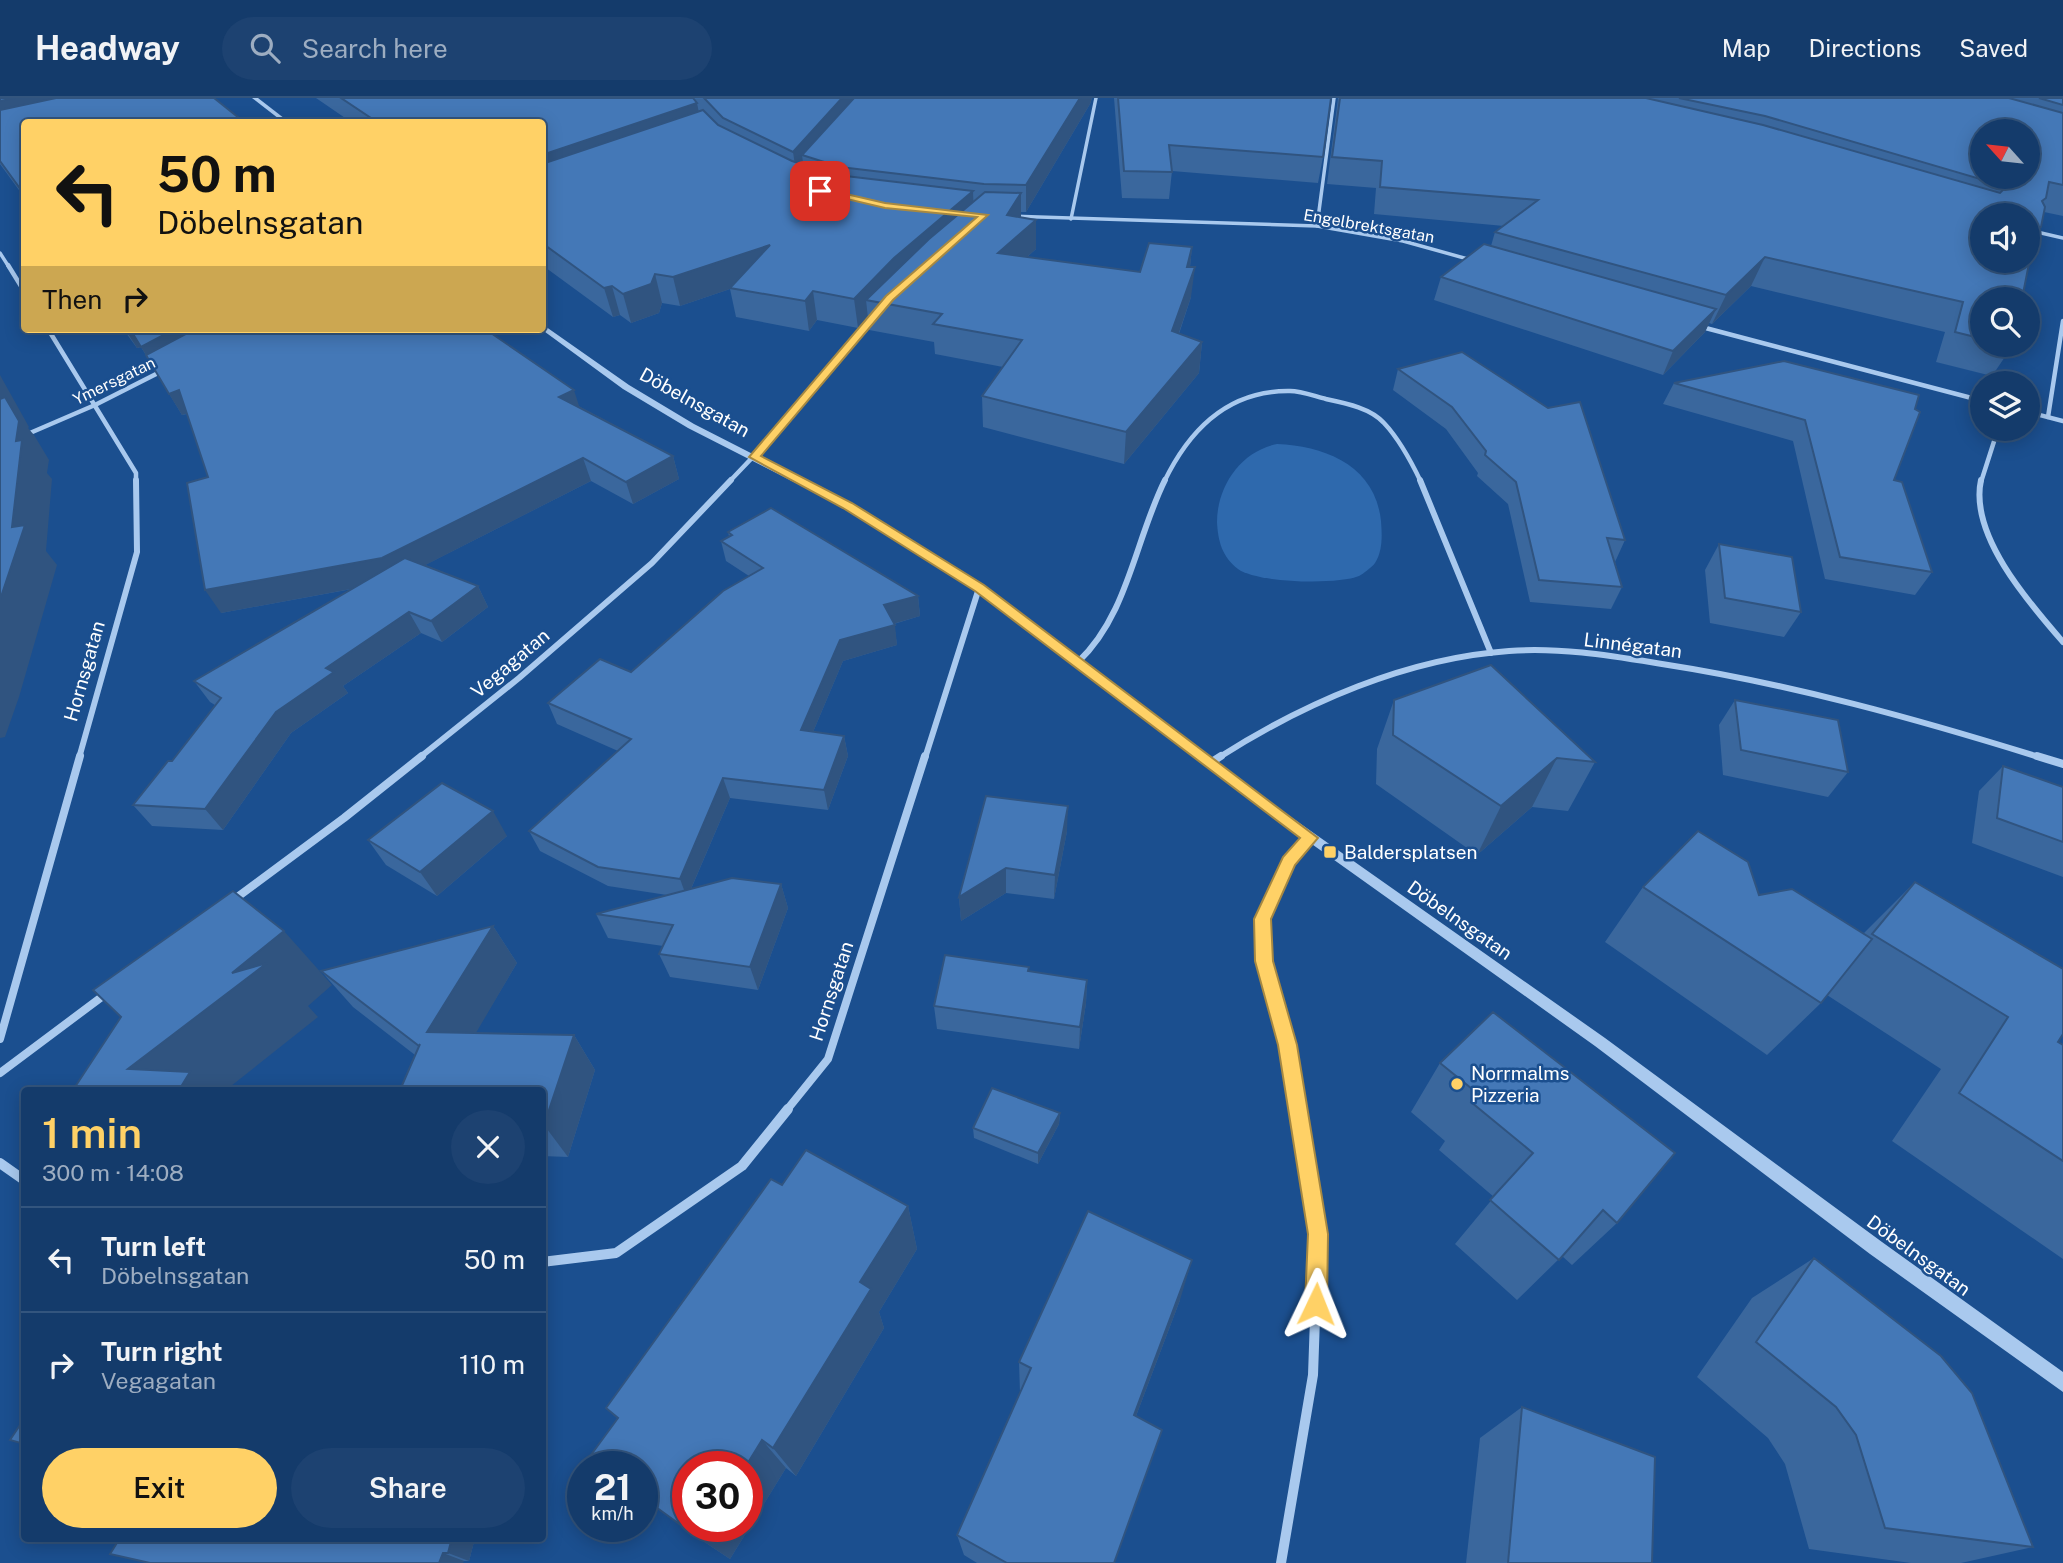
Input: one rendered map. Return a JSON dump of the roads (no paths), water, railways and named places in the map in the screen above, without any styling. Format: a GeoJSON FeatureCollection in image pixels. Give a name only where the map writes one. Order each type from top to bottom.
{"type":"FeatureCollection","features":[{"type":"Feature","properties":{"kind":"street"},"geometry":{"type":"LineString","coordinates":[[255,98],[282,119]]}},
{"type":"Feature","properties":{"kind":"street"},"geometry":{"type":"LineString","coordinates":[[1071,219],[1096,98]]}},
{"type":"Feature","properties":{"kind":"street"},"geometry":{"type":"LineString","coordinates":[[1317,226],[1334,98]]}},
{"type":"Feature","properties":{"kind":"street","name":"Engelbrektsgatan"},"geometry":{"type":"LineString","coordinates":[[1009,216],[1317,226],[1403,241],[1485,264]]}},
{"type":"Feature","properties":{"kind":"street"},"geometry":{"type":"LineString","coordinates":[[2040,233],[2063,238]]}},
{"type":"Feature","properties":{"kind":"street"},"geometry":{"type":"LineString","coordinates":[[0,253],[21,287]]}},
{"type":"Feature","properties":{"kind":"street","name":"Vegagatan"},"geometry":{"type":"LineString","coordinates":[[222,908],[344,818],[530,669],[652,563],[754,457],[881,308]]}},
{"type":"Feature","properties":{"kind":"street"},"geometry":{"type":"LineString","coordinates":[[2048,417],[2063,321]]}},
{"type":"Feature","properties":{"kind":"street"},"geometry":{"type":"LineString","coordinates":[[1689,324],[1970,398]]}},
{"type":"Feature","properties":{"kind":"street","name":"Döbelnsgatan"},"geometry":{"type":"LineString","coordinates":[[546,329],[626,387],[691,426],[848,506],[979,588],[1310,838],[1600,1042],[1876,1248],[2063,1383]]}},
{"type":"Feature","properties":{"kind":"street","name":"Hornsgatan"},"geometry":{"type":"LineString","coordinates":[[0,1039],[137,552],[136,473],[50,333]]}},
{"type":"Feature","properties":{"kind":"street","name":"Ymersgatan"},"geometry":{"type":"LineString","coordinates":[[20,437],[95,405],[167,368]]}},
{"type":"Feature","properties":{"kind":"street"},"geometry":{"type":"LineString","coordinates":[[1078,662],[1097,644],[1130,576],[1156,500],[1177,455],[1220,410],[1250,395],[1291,391],[1351,404],[1383,421],[1408,456],[1433,506],[1491,653]]}},
{"type":"Feature","properties":{"kind":"street"},"geometry":{"type":"LineString","coordinates":[[2040,415],[2063,421]]}},
{"type":"Feature","properties":{"kind":"street"},"geometry":{"type":"LineString","coordinates":[[1994,441],[1978,494],[1984,520],[1997,554],[2043,621],[2063,642]]}},
{"type":"Feature","properties":{"kind":"street","name":"Hornsgatan"},"geometry":{"type":"LineString","coordinates":[[546,1262],[616,1253],[742,1166],[828,1059],[979,588]]}},
{"type":"Feature","properties":{"kind":"street","name":"Linnégatan"},"geometry":{"type":"LineString","coordinates":[[1210,763],[1238,744],[1294,715],[1374,680],[1491,653],[1549,652],[1618,658],[1752,679],[1845,699],[2063,764]]}},
{"type":"Feature","properties":{"kind":"street"},"geometry":{"type":"LineString","coordinates":[[1281,1563],[1314,1375],[1318,1234],[1287,1045],[1264,961],[1262,919],[1289,862],[1310,838]]}},
{"type":"Feature","properties":{"kind":"street"},"geometry":{"type":"LineString","coordinates":[[0,1073],[111,990]]}},
{"type":"Feature","properties":{"kind":"street"},"geometry":{"type":"LineString","coordinates":[[0,1163],[21,1178]]}},
{"type":"Feature","properties":{"kind":"place","name":"Baldersplatsen"},"geometry":{"type":"Point","coordinates":[1330,852]}},
{"type":"Feature","properties":{"kind":"place","name":"Norrmalms Pizzeria"},"geometry":{"type":"Point","coordinates":[1457,1084]}}]}
